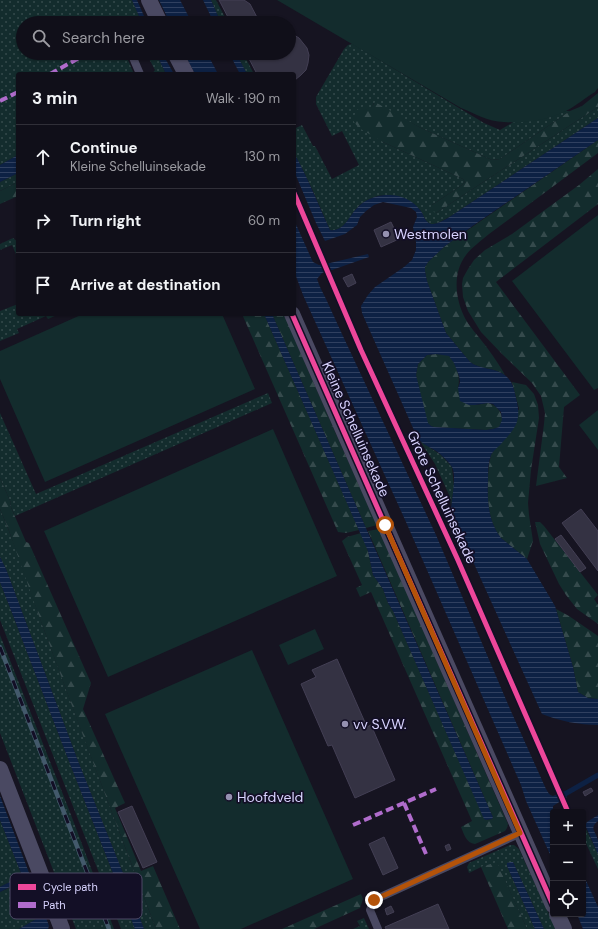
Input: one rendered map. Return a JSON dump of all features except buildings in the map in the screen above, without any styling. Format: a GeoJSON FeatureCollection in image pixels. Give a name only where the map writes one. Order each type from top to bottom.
{"type":"FeatureCollection","features":[{"type":"Feature","properties":{"kind":"street"},"geometry":{"type":"LineString","coordinates":[[149,0],[157,16]]}},
{"type":"Feature","properties":{"kind":"street"},"geometry":{"type":"LineString","coordinates":[[179,60],[185,72]]}},
{"type":"Feature","properties":{"kind":"street","name":"Kleine Schelluinsekade"},"geometry":{"type":"LineString","coordinates":[[293,316],[550,898]]}},
{"type":"Feature","properties":{"kind":"street"},"geometry":{"type":"LineString","coordinates":[[0,769],[40,873]]}},
{"type":"Feature","properties":{"kind":"street"},"geometry":{"type":"LineString","coordinates":[[558,917],[564,929]]}},
{"type":"Feature","properties":{"kind":"street"},"geometry":{"type":"LineString","coordinates":[[58,919],[62,929]]}},
{"type":"Feature","properties":{"kind":"lane"},"geometry":{"type":"LineString","coordinates":[[134,60],[139,72]]}},
{"type":"Feature","properties":{"kind":"lane"},"geometry":{"type":"LineString","coordinates":[[378,929],[370,910],[374,900],[520,833]]}},
{"type":"Feature","properties":{"kind":"green space"},"geometry":{"type":"Polygon","coordinates":[[[0,0],[132,0],[139,16],[16,16],[16,60],[128,60],[133,72],[16,72],[16,156],[0,165],[0,0]]]}},
{"type":"Feature","properties":{"kind":"green space"},"geometry":{"type":"Polygon","coordinates":[[[211,0],[216,0],[224,16],[218,16],[211,0]]]}},
{"type":"Feature","properties":{"kind":"green space"},"geometry":{"type":"Polygon","coordinates":[[[277,0],[598,0],[598,88],[595,92],[570,109],[548,118],[527,122],[506,122],[487,119],[461,108],[277,0]]]}},
{"type":"Feature","properties":{"kind":"green space"},"geometry":{"type":"Polygon","coordinates":[[[353,44],[484,123],[500,130],[515,121],[570,111],[500,159],[492,160],[421,128],[374,103],[371,109],[383,142],[463,179],[465,182],[432,205],[436,213],[598,107],[598,118],[451,216],[438,223],[431,224],[425,220],[416,205],[398,196],[384,195],[364,202],[354,211],[343,226],[339,229],[330,230],[296,157],[296,128],[302,125],[332,179],[359,165],[342,131],[332,136],[316,104],[316,97],[344,49],[348,45],[353,44]]]}},
{"type":"Feature","properties":{"kind":"green space"},"geometry":{"type":"Polygon","coordinates":[[[150,60],[159,60],[165,72],[154,72],[155,70],[150,60]]]}},
{"type":"Feature","properties":{"kind":"green space"},"geometry":{"type":"Polygon","coordinates":[[[240,60],[247,60],[253,72],[246,72],[240,60]]]}},
{"type":"Feature","properties":{"kind":"green space"},"geometry":{"type":"Polygon","coordinates":[[[598,93],[598,107],[436,213],[432,211],[432,205],[462,185],[465,182],[463,179],[383,142],[359,128],[354,122],[354,116],[357,110],[364,106],[371,108],[375,102],[421,128],[492,160],[500,159],[570,111],[582,106],[598,93]]]}},
{"type":"Feature","properties":{"kind":"green space"},"geometry":{"type":"Polygon","coordinates":[[[598,140],[598,153],[489,234],[471,249],[462,262],[457,278],[457,295],[462,312],[468,324],[492,355],[505,375],[501,372],[474,365],[446,333],[427,281],[425,267],[428,262],[445,246],[598,140]]]}},
{"type":"Feature","properties":{"kind":"green space"},"geometry":{"type":"Polygon","coordinates":[[[598,169],[598,204],[496,282],[580,395],[564,407],[559,467],[567,478],[536,486],[545,413],[541,396],[532,383],[481,332],[468,311],[463,297],[463,278],[474,260],[485,250],[512,234],[579,185],[598,169]]]}},
{"type":"Feature","properties":{"kind":"green space"},"geometry":{"type":"Polygon","coordinates":[[[16,174],[16,183],[0,191],[0,182],[16,174]]]}},
{"type":"Feature","properties":{"kind":"green space"},"geometry":{"type":"Polygon","coordinates":[[[16,183],[16,197],[0,204],[0,191],[16,183]]]}},
{"type":"Feature","properties":{"kind":"green space"},"geometry":{"type":"Polygon","coordinates":[[[598,215],[598,388],[594,390],[512,281],[598,215]]]}},
{"type":"Feature","properties":{"kind":"green space"},"geometry":{"type":"Polygon","coordinates":[[[13,238],[16,240],[16,254],[12,245],[0,250],[0,244],[13,238]]]}},
{"type":"Feature","properties":{"kind":"green space"},"geometry":{"type":"Polygon","coordinates":[[[16,305],[16,316],[46,316],[17,329],[19,333],[0,341],[0,311],[16,305]]]}},
{"type":"Feature","properties":{"kind":"green space"},"geometry":{"type":"Polygon","coordinates":[[[46,316],[55,316],[48,319],[46,316]]]}},
{"type":"Feature","properties":{"kind":"green space"},"geometry":{"type":"Polygon","coordinates":[[[79,316],[223,316],[255,389],[45,482],[0,379],[0,351],[79,316]]]}},
{"type":"Feature","properties":{"kind":"green space"},"geometry":{"type":"Polygon","coordinates":[[[243,316],[265,316],[359,530],[346,533],[338,532],[243,316]]]}},
{"type":"Feature","properties":{"kind":"green space"},"geometry":{"type":"Polygon","coordinates":[[[273,316],[285,316],[377,525],[366,528],[273,316]]]}},
{"type":"Feature","properties":{"kind":"green space"},"geometry":{"type":"Polygon","coordinates":[[[427,355],[449,355],[457,370],[459,379],[458,388],[475,405],[488,403],[494,405],[498,409],[502,418],[502,422],[499,427],[486,430],[434,427],[427,423],[416,375],[418,364],[427,355]]]}},
{"type":"Feature","properties":{"kind":"green space"},"geometry":{"type":"Polygon","coordinates":[[[512,382],[526,385],[534,394],[538,405],[539,418],[531,470],[528,503],[533,541],[527,559],[501,538],[493,525],[488,503],[488,473],[491,455],[519,409],[512,382]]]}},
{"type":"Feature","properties":{"kind":"green space"},"geometry":{"type":"Polygon","coordinates":[[[268,393],[272,403],[15,516],[0,478],[0,413],[36,494],[268,393]]]}},
{"type":"Feature","properties":{"kind":"green space"},"geometry":{"type":"Polygon","coordinates":[[[598,410],[598,450],[579,425],[598,410]]]}},
{"type":"Feature","properties":{"kind":"green space"},"geometry":{"type":"Polygon","coordinates":[[[273,429],[337,576],[108,677],[44,531],[273,429]]]}},
{"type":"Feature","properties":{"kind":"green space"},"geometry":{"type":"Polygon","coordinates":[[[420,441],[441,455],[452,467],[454,487],[451,506],[450,497],[435,464],[420,441]]]}},
{"type":"Feature","properties":{"kind":"green space"},"geometry":{"type":"Polygon","coordinates":[[[0,478],[26,542],[29,543],[91,683],[83,709],[125,803],[115,808],[141,871],[153,866],[180,929],[156,929],[142,892],[142,873],[135,873],[0,509],[0,478]]]}},
{"type":"Feature","properties":{"kind":"green space"},"geometry":{"type":"Polygon","coordinates":[[[0,509],[135,873],[123,873],[78,761],[6,569],[0,557],[0,509]]]}},
{"type":"Feature","properties":{"kind":"green space"},"geometry":{"type":"Polygon","coordinates":[[[535,522],[540,522],[544,526],[598,595],[594,599],[598,605],[598,624],[577,609],[559,584],[540,544],[535,522]]]}},
{"type":"Feature","properties":{"kind":"green space"},"geometry":{"type":"Polygon","coordinates":[[[379,529],[508,824],[505,831],[475,844],[467,840],[463,832],[461,827],[472,821],[371,592],[360,597],[356,588],[362,585],[342,541],[347,537],[361,533],[368,551],[373,575],[383,589],[484,818],[486,820],[492,819],[493,817],[368,531],[379,529]]]}},
{"type":"Feature","properties":{"kind":"green space"},"geometry":{"type":"Polygon","coordinates":[[[0,582],[113,873],[99,873],[0,620],[0,582]]]}},
{"type":"Feature","properties":{"kind":"green space"},"geometry":{"type":"Polygon","coordinates":[[[556,609],[598,636],[598,699],[588,698],[578,692],[573,667],[556,609]]]}},
{"type":"Feature","properties":{"kind":"green space"},"geometry":{"type":"Polygon","coordinates":[[[315,629],[324,649],[288,665],[279,645],[315,629]]]}},
{"type":"Feature","properties":{"kind":"green space"},"geometry":{"type":"Polygon","coordinates":[[[0,635],[93,873],[54,873],[0,733],[0,635]]]}},
{"type":"Feature","properties":{"kind":"green space","name":"Hoofdveld"},"geometry":{"type":"Polygon","coordinates":[[[252,650],[353,879],[241,929],[200,929],[105,714],[252,650]]]}},
{"type":"Feature","properties":{"kind":"green space"},"geometry":{"type":"Polygon","coordinates":[[[0,820],[21,873],[10,873],[10,881],[0,887],[0,820]]]}},
{"type":"Feature","properties":{"kind":"green space"},"geometry":{"type":"Polygon","coordinates":[[[586,829],[598,854],[598,869],[586,843],[586,829]]]}},
{"type":"Feature","properties":{"kind":"green space"},"geometry":{"type":"Polygon","coordinates":[[[510,845],[514,845],[519,849],[556,929],[544,929],[513,862],[507,863],[507,866],[535,929],[527,929],[497,863],[481,867],[469,873],[467,867],[469,863],[510,845]]]}},
{"type":"Feature","properties":{"kind":"green space"},"geometry":{"type":"Polygon","coordinates":[[[497,862],[527,929],[508,929],[481,867],[497,862]]]}},
{"type":"Feature","properties":{"kind":"green space"},"geometry":{"type":"Polygon","coordinates":[[[10,887],[10,919],[36,919],[19,929],[0,929],[0,892],[10,887]]]}},
{"type":"Feature","properties":{"kind":"green space"},"geometry":{"type":"Polygon","coordinates":[[[142,892],[156,929],[144,929],[140,919],[142,919],[142,892]]]}},
{"type":"Feature","properties":{"kind":"green space"},"geometry":{"type":"Polygon","coordinates":[[[361,894],[363,899],[360,908],[314,929],[282,929],[361,894]]]}},
{"type":"Feature","properties":{"kind":"green space"},"geometry":{"type":"Polygon","coordinates":[[[364,918],[369,929],[353,929],[360,926],[357,921],[364,918]]]}},
{"type":"Feature","properties":{"kind":"green space"},"geometry":{"type":"Polygon","coordinates":[[[72,919],[110,919],[114,929],[76,929],[72,919]]]}},
{"type":"Feature","properties":{"kind":"green space"},"geometry":{"type":"Polygon","coordinates":[[[117,919],[131,919],[135,929],[121,929],[117,919]]]}},
{"type":"Feature","properties":{"kind":"water"},"geometry":{"type":"Polygon","coordinates":[[[132,0],[137,0],[144,16],[139,16],[132,0]]]}},
{"type":"Feature","properties":{"kind":"water"},"geometry":{"type":"Polygon","coordinates":[[[159,0],[180,0],[188,16],[167,16],[159,0]]]}},
{"type":"Feature","properties":{"kind":"water"},"geometry":{"type":"Polygon","coordinates":[[[203,0],[211,0],[218,16],[211,16],[203,0]]]}},
{"type":"Feature","properties":{"kind":"water"},"geometry":{"type":"Polygon","coordinates":[[[159,60],[166,60],[173,72],[165,72],[159,60]]]}},
{"type":"Feature","properties":{"kind":"water"},"geometry":{"type":"Polygon","coordinates":[[[188,60],[211,60],[217,72],[194,72],[188,60]]]}},
{"type":"Feature","properties":{"kind":"water"},"geometry":{"type":"Polygon","coordinates":[[[233,60],[240,60],[246,72],[239,72],[233,60]]]}},
{"type":"Feature","properties":{"kind":"water"},"geometry":{"type":"Polygon","coordinates":[[[598,118],[598,140],[445,246],[428,262],[425,267],[425,271],[427,281],[446,333],[470,362],[474,365],[502,373],[508,378],[513,386],[518,406],[518,418],[511,433],[494,451],[490,458],[488,473],[489,510],[493,525],[501,538],[527,559],[555,606],[573,667],[578,692],[588,698],[598,699],[598,725],[570,722],[542,714],[451,513],[454,483],[452,467],[439,453],[424,444],[417,437],[362,313],[361,306],[375,287],[412,260],[416,250],[413,227],[417,217],[416,212],[411,208],[383,202],[374,205],[366,211],[360,217],[357,225],[345,234],[325,241],[296,176],[296,157],[330,230],[339,229],[343,226],[357,208],[363,203],[371,198],[383,195],[392,195],[405,198],[414,203],[425,220],[431,224],[439,223],[598,118]],[[436,354],[427,355],[418,364],[416,375],[428,423],[434,427],[486,430],[499,427],[502,420],[501,412],[493,404],[488,403],[469,405],[460,401],[458,388],[460,382],[454,363],[449,356],[436,354]]]}},
{"type":"Feature","properties":{"kind":"water"},"geometry":{"type":"Polygon","coordinates":[[[16,156],[16,174],[0,182],[0,165],[16,156]]]}},
{"type":"Feature","properties":{"kind":"water"},"geometry":{"type":"Polygon","coordinates":[[[296,224],[313,262],[319,265],[368,254],[369,257],[322,273],[317,279],[436,535],[510,709],[546,789],[553,796],[564,791],[567,797],[553,806],[553,809],[550,809],[550,854],[526,801],[521,785],[406,522],[303,295],[296,276],[296,224]]]}},
{"type":"Feature","properties":{"kind":"water"},"geometry":{"type":"Polygon","coordinates":[[[265,316],[273,316],[493,817],[492,819],[484,819],[383,589],[373,575],[368,551],[265,316]]]}},
{"type":"Feature","properties":{"kind":"water"},"geometry":{"type":"Polygon","coordinates":[[[0,557],[6,569],[78,761],[123,873],[113,873],[0,582],[0,557]]]}},
{"type":"Feature","properties":{"kind":"water"},"geometry":{"type":"Polygon","coordinates":[[[0,796],[29,873],[21,873],[0,820],[0,796]]]}},
{"type":"Feature","properties":{"kind":"water"},"geometry":{"type":"Polygon","coordinates":[[[598,815],[598,821],[593,828],[598,841],[598,854],[586,827],[587,822],[598,815]]]}},
{"type":"Feature","properties":{"kind":"water"},"geometry":{"type":"Polygon","coordinates":[[[513,862],[544,929],[535,929],[507,866],[507,863],[513,862]]]}},
{"type":"Feature","properties":{"kind":"water"},"geometry":{"type":"Polygon","coordinates":[[[10,881],[10,887],[0,892],[0,887],[10,881]]]}},
{"type":"Feature","properties":{"kind":"water"},"geometry":{"type":"Polygon","coordinates":[[[586,881],[598,907],[598,929],[583,929],[578,917],[586,917],[586,881]]]}},
{"type":"Feature","properties":{"kind":"water"},"geometry":{"type":"Polygon","coordinates":[[[36,919],[46,919],[49,926],[48,929],[19,929],[36,919]]]}},
{"type":"Feature","properties":{"kind":"water"},"geometry":{"type":"Polygon","coordinates":[[[131,919],[140,919],[144,929],[135,929],[131,919]]]}},
{"type":"Feature","properties":{"kind":"waterway"},"geometry":{"type":"LineString","coordinates":[[565,794],[598,775]]}},
{"type":"Feature","properties":{"kind":"railway"},"geometry":{"type":"LineString","coordinates":[[0,647],[87,873]]}},
{"type":"Feature","properties":{"kind":"railway"},"geometry":{"type":"LineString","coordinates":[[105,919],[109,929]]}},
{"type":"Feature","properties":{"kind":"marked path"},"geometry":{"type":"LineString","coordinates":[[54,72],[75,60]]}},
{"type":"Feature","properties":{"kind":"marked path"},"geometry":{"type":"LineString","coordinates":[[0,101],[16,93]]}},
{"type":"Feature","properties":{"kind":"marked path"},"geometry":{"type":"LineString","coordinates":[[353,825],[436,789]]}},
{"type":"Feature","properties":{"kind":"marked path"},"geometry":{"type":"LineString","coordinates":[[404,803],[426,854]]}},
{"type":"Feature","properties":{"kind":"cycle path","name":"Grote Schelluinsekade"},"geometry":{"type":"LineString","coordinates":[[296,198],[361,350],[457,558],[567,809]]}},
{"type":"Feature","properties":{"kind":"cycle path"},"geometry":{"type":"LineString","coordinates":[[293,316],[550,898]]}},
{"type":"Feature","properties":{"kind":"place","name":"Westmolen"},"geometry":{"type":"Point","coordinates":[386,234]}},
{"type":"Feature","properties":{"kind":"place","name":"vv S.V.W."},"geometry":{"type":"Point","coordinates":[345,724]}},
{"type":"Feature","properties":{"kind":"place","name":"Hoofdveld"},"geometry":{"type":"Point","coordinates":[229,797]}},
{"type":"Feature","properties":{"kind":"route"},"geometry":{"type":"LineString","coordinates":[[374,900],[520,833],[385,525]]}}]}
